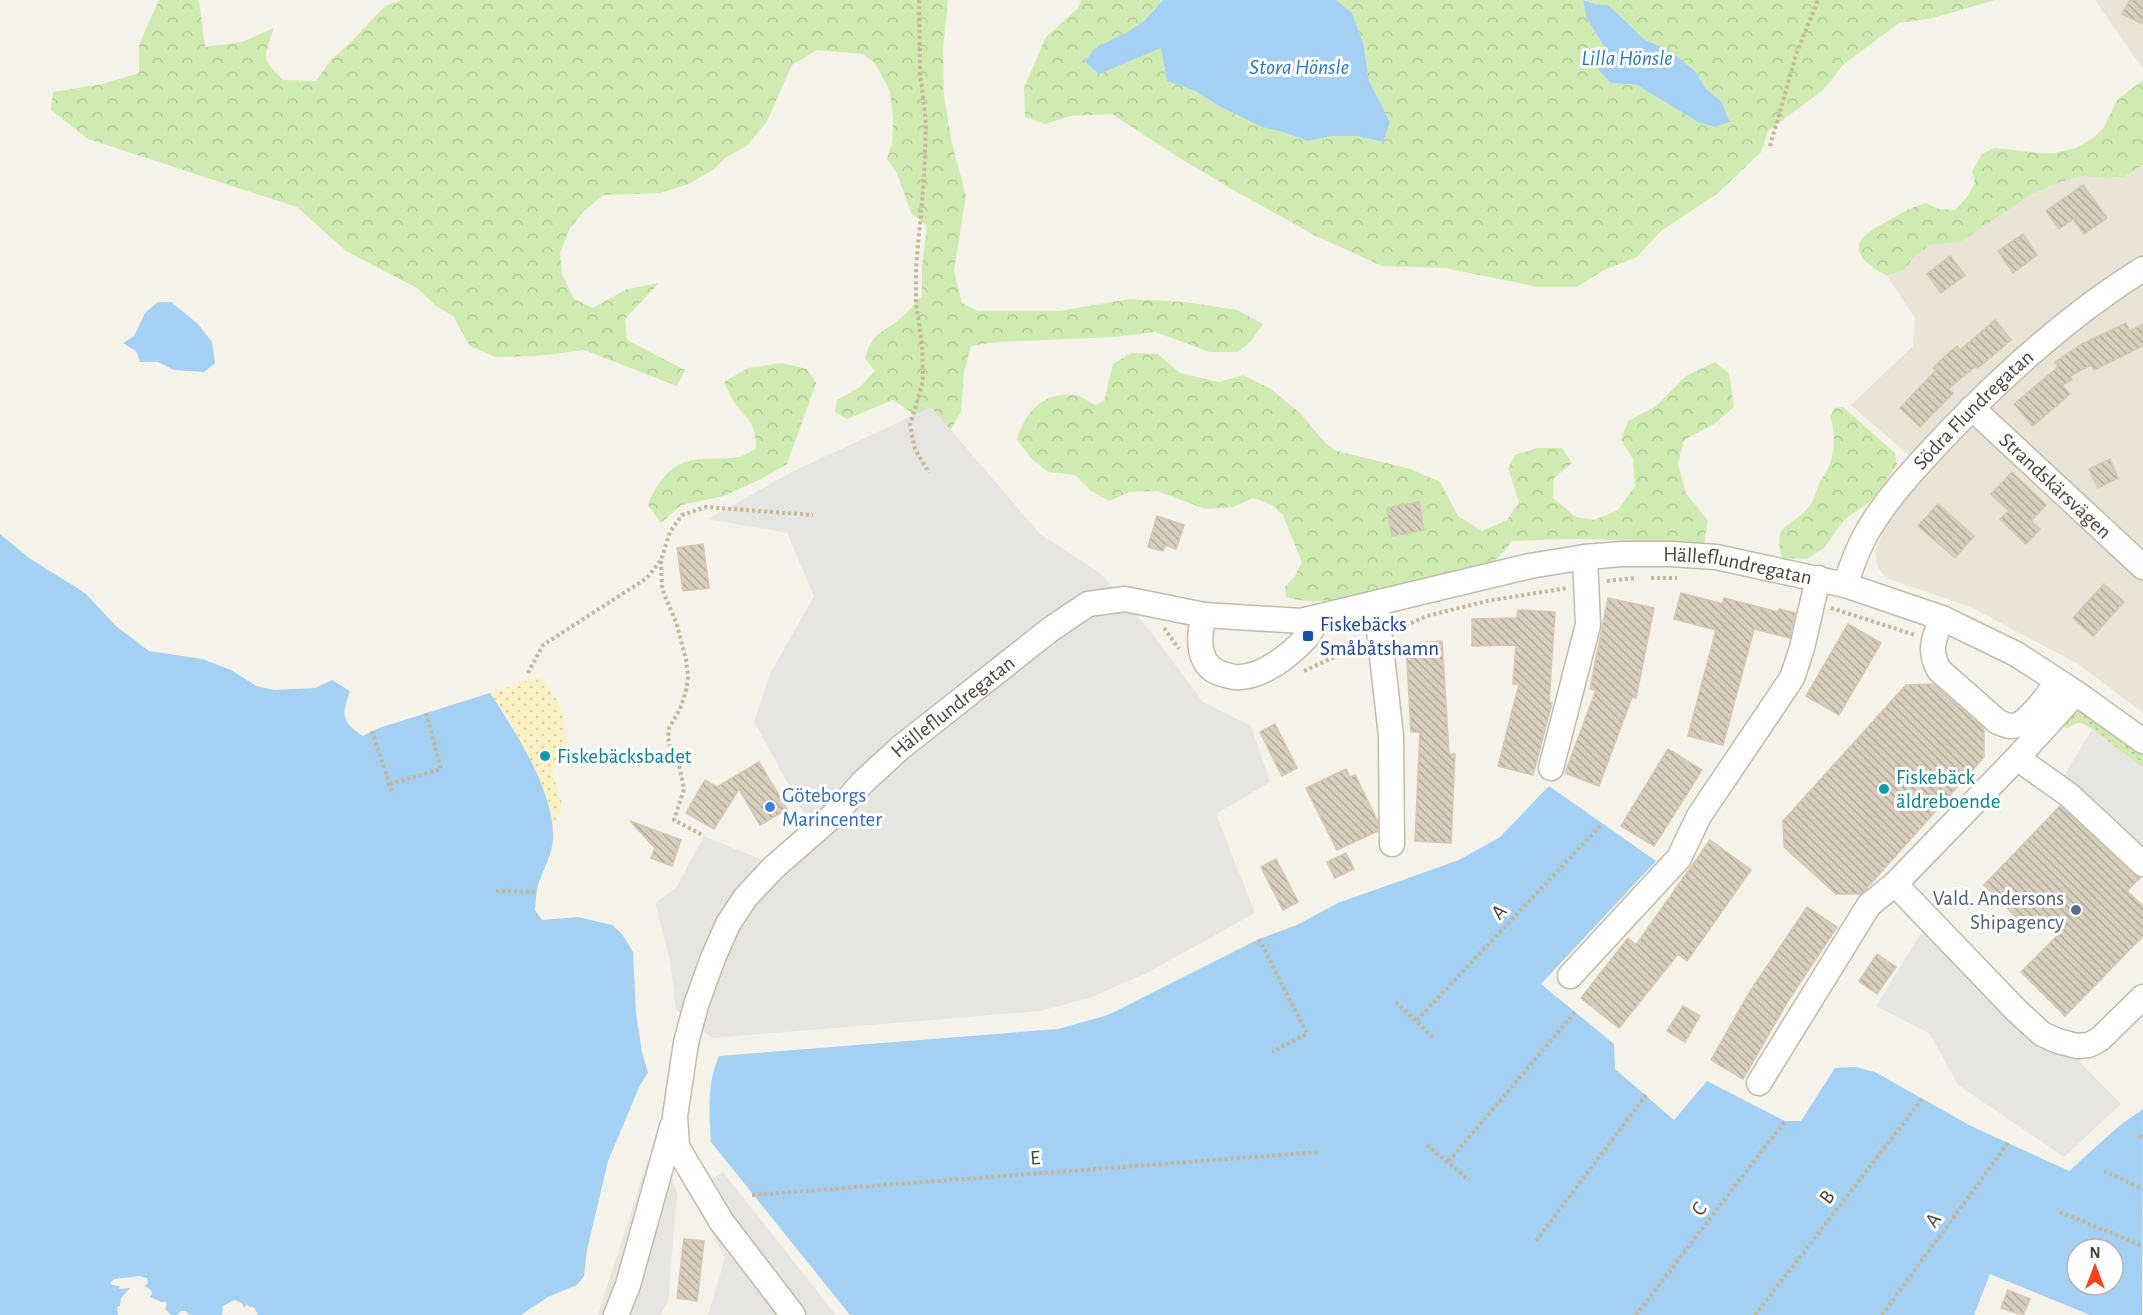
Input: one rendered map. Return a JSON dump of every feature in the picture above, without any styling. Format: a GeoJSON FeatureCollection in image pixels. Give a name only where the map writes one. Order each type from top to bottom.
{"type":"FeatureCollection","features":[{"type":"Feature","properties":{"kind":"street","name":"Södra Flundregatan"},"geometry":{"type":"LineString","coordinates":[[1845,585],[1865,536],[1902,482],[1972,408],[2044,339],[2143,269]]}},
{"type":"Feature","properties":{"kind":"street","name":"Strandskärsvägen"},"geometry":{"type":"LineString","coordinates":[[1972,408],[2142,563]]}},
{"type":"Feature","properties":{"kind":"street","name":"Hälleflundregatan"},"geometry":{"type":"LineString","coordinates":[[793,1315],[721,1221],[677,1147],[675,1116],[686,1043],[696,1005],[728,924],[745,898],[773,868],[836,813],[900,748],[1051,628],[1088,604],[1125,599],[1204,615],[1283,621],[1318,618],[1530,566],[1585,557],[1661,554],[1716,557],[1845,585],[1942,618],[2016,654],[2143,741]]}},
{"type":"Feature","properties":{"kind":"street"},"geometry":{"type":"LineString","coordinates":[[1551,768],[1588,625],[1585,557]]}},
{"type":"Feature","properties":{"kind":"street"},"geometry":{"type":"LineString","coordinates":[[1570,976],[1678,858],[1699,816],[1792,678],[1802,648],[1818,578]]}},
{"type":"Feature","properties":{"kind":"street"},"geometry":{"type":"LineString","coordinates":[[1376,604],[1391,736],[1392,844]]}},
{"type":"Feature","properties":{"kind":"street"},"geometry":{"type":"LineString","coordinates":[[1204,615],[1200,630],[1200,651],[1208,665],[1218,674],[1239,678],[1267,668],[1288,654],[1308,636],[1318,618]]}},
{"type":"Feature","properties":{"kind":"street"},"geometry":{"type":"LineString","coordinates":[[1942,618],[1932,642],[1934,661],[1939,670],[1998,722],[2009,726],[2018,725],[2067,687]]}},
{"type":"Feature","properties":{"kind":"street"},"geometry":{"type":"LineString","coordinates":[[1759,1083],[1869,905],[1895,884],[2017,758],[2067,687]]}},
{"type":"Feature","properties":{"kind":"street"},"geometry":{"type":"LineString","coordinates":[[2017,758],[2069,795],[2143,864]]}},
{"type":"Feature","properties":{"kind":"street"},"geometry":{"type":"LineString","coordinates":[[1895,884],[2017,1011],[2042,1034],[2050,1038],[2064,1044],[2089,1045],[2100,1040],[2143,997]]}},
{"type":"Feature","properties":{"kind":"street"},"geometry":{"type":"LineString","coordinates":[[616,1315],[628,1284],[675,1116]]}},
{"type":"Feature","properties":{"kind":"path"},"geometry":{"type":"LineString","coordinates":[[919,0],[920,72],[926,123],[924,180],[916,267],[916,304],[922,344],[923,381],[910,424],[915,449],[929,473]]}},
{"type":"Feature","properties":{"kind":"path"},"geometry":{"type":"LineString","coordinates":[[1770,146],[1797,52],[1818,0]]}},
{"type":"Feature","properties":{"kind":"path"},"geometry":{"type":"LineString","coordinates":[[704,836],[674,820],[684,789],[679,765],[671,751],[668,738],[669,728],[680,709],[686,691],[688,677],[686,659],[676,622],[662,589],[661,560],[670,532],[682,515],[706,507],[813,515]]}},
{"type":"Feature","properties":{"kind":"path"},"geometry":{"type":"LineString","coordinates":[[528,673],[543,645],[647,578],[661,560]]}},
{"type":"Feature","properties":{"kind":"path"},"geometry":{"type":"LineString","coordinates":[[390,784],[441,769],[426,713]]}},
{"type":"Feature","properties":{"kind":"path"},"geometry":{"type":"LineString","coordinates":[[372,731],[392,792]]}},
{"type":"Feature","properties":{"kind":"path","name":"A"},"geometry":{"type":"LineString","coordinates":[[1417,1020],[1602,824]]}},
{"type":"Feature","properties":{"kind":"path"},"geometry":{"type":"LineString","coordinates":[[496,891],[537,892]]}},
{"type":"Feature","properties":{"kind":"path"},"geometry":{"type":"LineString","coordinates":[[1259,939],[1307,1034],[1272,1052]]}},
{"type":"Feature","properties":{"kind":"path"},"geometry":{"type":"LineString","coordinates":[[1396,1002],[1435,1039]]}},
{"type":"Feature","properties":{"kind":"path"},"geometry":{"type":"LineString","coordinates":[[1449,1161],[1575,1012]]}},
{"type":"Feature","properties":{"kind":"path"},"geometry":{"type":"LineString","coordinates":[[1536,1241],[1646,1095]]}},
{"type":"Feature","properties":{"kind":"path","name":"B"},"geometry":{"type":"LineString","coordinates":[[1755,1315],[1923,1098]]}},
{"type":"Feature","properties":{"kind":"path","name":"C"},"geometry":{"type":"LineString","coordinates":[[1636,1315],[1785,1121]]}},
{"type":"Feature","properties":{"kind":"path","name":"A"},"geometry":{"type":"LineString","coordinates":[[1882,1315],[2008,1143]]}},
{"type":"Feature","properties":{"kind":"path"},"geometry":{"type":"LineString","coordinates":[[1428,1145],[1469,1180]]}},
{"type":"Feature","properties":{"kind":"path","name":"E"},"geometry":{"type":"LineString","coordinates":[[752,1195],[1320,1152]]}},
{"type":"Feature","properties":{"kind":"path"},"geometry":{"type":"LineString","coordinates":[[2104,1171],[2143,1189]]}},
{"type":"Feature","properties":{"kind":"path"},"geometry":{"type":"LineString","coordinates":[[2060,1212],[2143,1246]]}},
{"type":"Feature","properties":{"kind":"shaded area"},"geometry":{"type":"Polygon","coordinates":[[[2095,0],[2143,0],[2143,69],[2095,0]]]}},
{"type":"Feature","properties":{"kind":"shaded area"},"geometry":{"type":"Polygon","coordinates":[[[2143,165],[2143,713],[2078,664],[1971,607],[1886,578],[1878,568],[1875,551],[1892,511],[1927,471],[1851,405],[1913,346],[1915,318],[1887,276],[1904,270],[1916,255],[1930,245],[1960,242],[2029,196],[2054,184],[2081,175],[2106,178],[2123,177],[2143,165]]]}},
{"type":"Feature","properties":{"kind":"shaded area"},"geometry":{"type":"Polygon","coordinates":[[[931,407],[1040,534],[1100,573],[1150,631],[1203,702],[1251,726],[1270,782],[1216,814],[1255,913],[1147,973],[1089,998],[1040,1011],[712,1038],[676,1010],[670,960],[655,903],[676,888],[704,836],[762,860],[809,823],[754,721],[770,674],[814,596],[787,533],[708,519],[792,472],[931,407]]]}},
{"type":"Feature","properties":{"kind":"shaded area"},"geometry":{"type":"Polygon","coordinates":[[[2092,729],[2143,768],[2143,854],[2061,781],[2092,729]]]}},
{"type":"Feature","properties":{"kind":"shaded area"},"geometry":{"type":"Polygon","coordinates":[[[1923,930],[2039,1048],[2069,1051],[2121,1104],[2064,1157],[1958,1085],[1930,1034],[1876,1006],[1923,930]]]}},
{"type":"Feature","properties":{"kind":"shaded area"},"geometry":{"type":"Polygon","coordinates":[[[658,1129],[677,1194],[668,1302],[660,1315],[598,1315],[658,1129]]]}},
{"type":"Feature","properties":{"kind":"shaded area"},"geometry":{"type":"Polygon","coordinates":[[[723,1172],[836,1315],[708,1315],[725,1258],[690,1192],[723,1172]]]}},
{"type":"Feature","properties":{"kind":"green space"},"geometry":{"type":"Polygon","coordinates":[[[159,0],[199,0],[205,47],[242,42],[274,28],[266,52],[270,66],[283,80],[316,81],[331,60],[385,6],[402,0],[948,0],[943,50],[944,97],[952,143],[966,196],[954,271],[962,303],[978,311],[1059,311],[1130,299],[1185,302],[1237,310],[1263,324],[1251,341],[1238,352],[1210,352],[1155,332],[1114,337],[997,342],[971,346],[964,372],[961,412],[947,436],[893,400],[847,419],[835,412],[837,400],[860,387],[875,371],[865,358],[872,342],[880,333],[905,315],[922,296],[922,266],[927,226],[911,213],[897,173],[887,159],[892,143],[893,120],[890,91],[875,63],[863,54],[817,50],[792,65],[767,121],[748,145],[725,158],[713,170],[686,185],[660,193],[603,195],[583,212],[569,230],[560,253],[562,274],[574,299],[593,308],[627,289],[659,283],[625,319],[627,340],[685,370],[677,386],[584,350],[538,356],[495,357],[470,346],[453,316],[436,306],[417,288],[346,251],[297,207],[88,139],[51,110],[53,92],[102,84],[139,73],[139,45],[159,0]]]}},
{"type":"Feature","properties":{"kind":"green space"},"geometry":{"type":"Polygon","coordinates":[[[1082,0],[1163,0],[1132,30],[1100,47],[1090,56],[1085,62],[1099,74],[1161,47],[1167,81],[1195,91],[1219,106],[1262,127],[1308,141],[1332,136],[1357,136],[1382,142],[1390,122],[1369,81],[1363,43],[1352,13],[1336,0],[1583,0],[1587,19],[1604,46],[1596,60],[1599,71],[1611,83],[1637,85],[1698,122],[1715,127],[1730,122],[1721,101],[1706,89],[1695,71],[1668,49],[1645,40],[1627,24],[1599,5],[1585,0],[1995,0],[1933,18],[1899,23],[1844,64],[1823,90],[1768,131],[1761,152],[1718,193],[1661,231],[1637,257],[1604,270],[1577,287],[1538,287],[1445,268],[1382,266],[1314,235],[1235,191],[1112,114],[1071,116],[1045,124],[1025,117],[1024,88],[1046,37],[1077,9],[1082,0]]]}},
{"type":"Feature","properties":{"kind":"green space"},"geometry":{"type":"Polygon","coordinates":[[[2143,80],[2143,165],[2123,177],[2081,176],[2054,184],[2029,196],[1960,242],[1930,245],[1916,255],[1904,270],[1887,276],[1860,254],[1861,241],[1866,235],[1910,209],[1926,203],[1939,209],[1955,210],[1967,197],[1975,183],[1972,171],[1982,154],[1994,148],[2054,153],[2076,148],[2095,137],[2104,127],[2117,100],[2143,80]]]}},
{"type":"Feature","properties":{"kind":"green space"},"geometry":{"type":"Polygon","coordinates":[[[1131,353],[1158,354],[1180,373],[1219,382],[1243,375],[1271,389],[1300,413],[1326,444],[1337,451],[1411,469],[1440,482],[1458,516],[1482,531],[1507,520],[1519,502],[1508,468],[1515,455],[1537,448],[1562,448],[1572,463],[1554,478],[1553,498],[1576,517],[1594,520],[1618,510],[1635,486],[1633,459],[1621,440],[1628,421],[1656,406],[1686,376],[1715,362],[1729,374],[1734,407],[1714,424],[1684,440],[1678,463],[1686,493],[1708,521],[1704,545],[1669,550],[1628,540],[1512,541],[1495,560],[1470,571],[1361,596],[1320,601],[1302,600],[1286,597],[1285,587],[1295,576],[1302,562],[1283,515],[1272,505],[1253,498],[1233,507],[1206,509],[1157,491],[1130,492],[1109,501],[1091,491],[1075,475],[1048,472],[1031,458],[1017,440],[1024,421],[1036,406],[1044,401],[1063,395],[1077,396],[1095,405],[1104,401],[1113,364],[1131,353]]]}},
{"type":"Feature","properties":{"kind":"green space"},"geometry":{"type":"Polygon","coordinates":[[[782,363],[807,369],[816,383],[787,464],[724,496],[681,505],[661,523],[648,505],[665,476],[676,467],[687,461],[699,459],[735,458],[756,448],[752,426],[733,400],[724,382],[748,368],[782,363]]]}},
{"type":"Feature","properties":{"kind":"green space"},"geometry":{"type":"Polygon","coordinates":[[[1843,407],[1895,453],[1897,465],[1872,500],[1844,520],[1824,548],[1807,559],[1782,558],[1779,547],[1781,532],[1807,509],[1813,500],[1832,456],[1834,436],[1830,417],[1835,408],[1843,407]]]}},
{"type":"Feature","properties":{"kind":"green space"},"geometry":{"type":"Polygon","coordinates":[[[2075,712],[2094,716],[2120,733],[2143,753],[2143,768],[2080,722],[2067,728],[2060,725],[2075,712]]]}},
{"type":"Feature","properties":{"kind":"sand","name":"Fiskebäcksbadet"},"geometry":{"type":"Polygon","coordinates":[[[542,676],[564,713],[566,749],[552,772],[563,807],[552,825],[543,789],[512,725],[490,693],[542,676]]]}},
{"type":"Feature","properties":{"kind":"water","name":"Stora Hönsle"},"geometry":{"type":"Polygon","coordinates":[[[1163,0],[1336,0],[1352,13],[1363,43],[1369,81],[1390,122],[1383,142],[1357,136],[1332,136],[1308,141],[1262,127],[1219,106],[1195,91],[1167,81],[1161,48],[1099,74],[1085,62],[1094,49],[1144,21],[1163,0]]]}},
{"type":"Feature","properties":{"kind":"water","name":"Lilla Hönsle"},"geometry":{"type":"Polygon","coordinates":[[[1583,0],[1608,5],[1645,40],[1668,49],[1695,71],[1706,89],[1721,101],[1730,122],[1715,127],[1698,122],[1637,85],[1611,83],[1599,71],[1596,60],[1604,46],[1587,19],[1583,0]]]}},
{"type":"Feature","properties":{"kind":"water"},"geometry":{"type":"Polygon","coordinates":[[[158,302],[171,302],[198,324],[212,342],[215,363],[204,372],[174,370],[158,362],[140,362],[136,351],[123,343],[134,336],[145,313],[158,302]]]}},
{"type":"Feature","properties":{"kind":"water"},"geometry":{"type":"Polygon","coordinates":[[[0,534],[29,558],[85,593],[116,626],[149,651],[202,659],[231,670],[256,686],[274,690],[315,688],[332,680],[350,691],[345,706],[345,717],[350,726],[363,736],[379,728],[490,693],[532,763],[548,802],[552,821],[552,845],[538,885],[535,910],[542,920],[578,917],[612,925],[622,934],[633,952],[636,1013],[648,1073],[640,1085],[608,1161],[587,1250],[584,1276],[577,1285],[548,1297],[521,1315],[258,1315],[254,1307],[247,1304],[244,1308],[242,1303],[234,1300],[223,1306],[222,1315],[190,1315],[181,1311],[177,1315],[171,1315],[165,1309],[166,1302],[150,1297],[151,1290],[145,1286],[148,1283],[147,1278],[140,1276],[114,1279],[110,1283],[120,1286],[119,1289],[130,1288],[121,1298],[120,1306],[117,1307],[118,1315],[0,1315],[0,534]]]}},
{"type":"Feature","properties":{"kind":"water"},"geometry":{"type":"Polygon","coordinates":[[[1549,786],[1656,861],[1541,984],[1614,1044],[1615,1069],[1674,1120],[1707,1081],[1785,1121],[1801,1121],[1835,1068],[1856,1067],[1875,1072],[1971,1126],[2069,1171],[2119,1126],[2143,1109],[2142,1315],[2090,1315],[1990,1274],[1974,1315],[850,1315],[711,1142],[709,1109],[711,1087],[719,1056],[1058,1029],[1108,1015],[1259,939],[1297,925],[1338,903],[1459,860],[1500,837],[1549,786]]]}},
{"type":"Feature","properties":{"kind":"building"},"geometry":{"type":"Polygon","coordinates":[[[2130,0],[2143,0],[2143,24],[2122,14],[2130,0]]]}},
{"type":"Feature","properties":{"kind":"building"},"geometry":{"type":"Polygon","coordinates":[[[2083,185],[2107,218],[2084,234],[2073,219],[2059,229],[2046,211],[2083,185]]]}},
{"type":"Feature","properties":{"kind":"building"},"geometry":{"type":"Polygon","coordinates":[[[2023,234],[2037,255],[2013,273],[1998,251],[2023,234]]]}},
{"type":"Feature","properties":{"kind":"building"},"geometry":{"type":"Polygon","coordinates":[[[1950,256],[1965,275],[1941,293],[1927,274],[1950,256]]]}},
{"type":"Feature","properties":{"kind":"building"},"geometry":{"type":"Polygon","coordinates":[[[1995,320],[2011,340],[1978,368],[1976,366],[1948,389],[1953,393],[1920,427],[1900,408],[1936,370],[1933,368],[1944,357],[1957,346],[1960,350],[1995,320]]]}},
{"type":"Feature","properties":{"kind":"building"},"geometry":{"type":"Polygon","coordinates":[[[2126,323],[2130,331],[2143,324],[2143,346],[2094,370],[2091,365],[2070,376],[2072,380],[2062,385],[2070,394],[2033,426],[2014,404],[2058,367],[2055,362],[2082,344],[2126,323]]]}},
{"type":"Feature","properties":{"kind":"building"},"geometry":{"type":"Polygon","coordinates":[[[2110,459],[2118,478],[2098,488],[2089,469],[2110,459]]]}},
{"type":"Feature","properties":{"kind":"building"},"geometry":{"type":"Polygon","coordinates":[[[2012,472],[2046,505],[2031,521],[2040,529],[2026,544],[2000,519],[2009,511],[1991,494],[2012,472]]]}},
{"type":"Feature","properties":{"kind":"building"},"geometry":{"type":"Polygon","coordinates":[[[1419,502],[1424,530],[1392,536],[1387,508],[1419,502]]]}},
{"type":"Feature","properties":{"kind":"building"},"geometry":{"type":"Polygon","coordinates":[[[1938,504],[1974,536],[1955,558],[1918,526],[1938,504]]]}},
{"type":"Feature","properties":{"kind":"building"},"geometry":{"type":"Polygon","coordinates":[[[1157,516],[1184,525],[1176,549],[1165,545],[1163,551],[1148,547],[1157,516]]]}},
{"type":"Feature","properties":{"kind":"building"},"geometry":{"type":"Polygon","coordinates":[[[703,544],[709,588],[683,591],[677,548],[703,544]]]}},
{"type":"Feature","properties":{"kind":"building"},"geometry":{"type":"Polygon","coordinates":[[[2104,584],[2124,602],[2093,636],[2073,618],[2104,584]]]}},
{"type":"Feature","properties":{"kind":"building"},"geometry":{"type":"Polygon","coordinates":[[[1681,593],[1723,604],[1724,598],[1778,612],[1779,609],[1795,613],[1790,638],[1754,629],[1723,745],[1688,736],[1716,630],[1674,619],[1681,593]]]}},
{"type":"Feature","properties":{"kind":"building"},"geometry":{"type":"Polygon","coordinates":[[[1608,598],[1654,608],[1636,698],[1632,697],[1624,719],[1617,717],[1623,721],[1599,786],[1565,773],[1596,690],[1590,689],[1608,598]]]}},
{"type":"Feature","properties":{"kind":"building"},"geometry":{"type":"Polygon","coordinates":[[[1518,610],[1555,612],[1549,702],[1552,703],[1533,775],[1498,766],[1519,684],[1513,684],[1516,645],[1472,646],[1472,619],[1517,618],[1518,610]]]}},
{"type":"Feature","properties":{"kind":"building"},"geometry":{"type":"Polygon","coordinates":[[[1848,624],[1881,643],[1839,715],[1806,696],[1848,624]]]}},
{"type":"Feature","properties":{"kind":"building"},"geometry":{"type":"Polygon","coordinates":[[[1442,641],[1449,754],[1455,754],[1451,843],[1415,841],[1420,732],[1411,732],[1406,644],[1442,641]]]}},
{"type":"Feature","properties":{"kind":"building","name":"Fiskebäck äldreboende"},"geometry":{"type":"Polygon","coordinates":[[[1933,684],[1984,729],[1984,757],[1861,894],[1836,894],[1784,847],[1783,821],[1906,685],[1933,684]]]}},
{"type":"Feature","properties":{"kind":"building"},"geometry":{"type":"Polygon","coordinates":[[[1275,724],[1297,768],[1282,776],[1260,732],[1275,724]]]}},
{"type":"Feature","properties":{"kind":"building"},"geometry":{"type":"Polygon","coordinates":[[[1668,749],[1702,770],[1654,846],[1621,826],[1668,749]]]}},
{"type":"Feature","properties":{"kind":"building"},"geometry":{"type":"Polygon","coordinates":[[[759,762],[787,809],[760,825],[739,789],[714,829],[686,813],[705,780],[717,787],[759,762]]]}},
{"type":"Feature","properties":{"kind":"building"},"geometry":{"type":"Polygon","coordinates":[[[1346,769],[1350,777],[1355,775],[1378,822],[1378,831],[1337,850],[1306,788],[1346,769]]]}},
{"type":"Feature","properties":{"kind":"building","name":"Vald. Andersons Shipagency"},"geometry":{"type":"Polygon","coordinates":[[[2060,806],[2140,878],[2127,891],[2143,906],[2143,936],[2065,1016],[2021,972],[2058,935],[2037,914],[2025,926],[1984,885],[2060,806]]]}},
{"type":"Feature","properties":{"kind":"building"},"geometry":{"type":"Polygon","coordinates":[[[630,821],[681,840],[672,866],[651,858],[655,848],[630,821]]]}},
{"type":"Feature","properties":{"kind":"building"},"geometry":{"type":"Polygon","coordinates":[[[1710,840],[1751,870],[1687,961],[1678,954],[1619,1028],[1581,998],[1628,938],[1636,945],[1710,840]]]}},
{"type":"Feature","properties":{"kind":"building"},"geometry":{"type":"Polygon","coordinates":[[[1346,853],[1354,869],[1335,878],[1327,862],[1346,853]]]}},
{"type":"Feature","properties":{"kind":"building"},"geometry":{"type":"Polygon","coordinates":[[[1276,859],[1298,902],[1283,910],[1261,867],[1276,859]]]}},
{"type":"Feature","properties":{"kind":"building"},"geometry":{"type":"Polygon","coordinates":[[[1807,907],[1837,927],[1788,1001],[1743,1079],[1711,1060],[1749,993],[1807,907]]]}},
{"type":"Feature","properties":{"kind":"building"},"geometry":{"type":"Polygon","coordinates":[[[1877,954],[1896,967],[1877,994],[1859,981],[1877,954]]]}},
{"type":"Feature","properties":{"kind":"building"},"geometry":{"type":"Polygon","coordinates":[[[1683,1006],[1700,1016],[1685,1042],[1667,1031],[1683,1006]]]}},
{"type":"Feature","properties":{"kind":"building"},"geometry":{"type":"Polygon","coordinates":[[[684,1239],[704,1241],[697,1301],[677,1298],[684,1239]]]}},
{"type":"Feature","properties":{"kind":"building"},"geometry":{"type":"Polygon","coordinates":[[[2008,1290],[2030,1299],[2023,1315],[2001,1308],[2008,1290]]]}},
{"type":"Feature","properties":{"kind":"place","name":"Fiskebäcks Småbåtshamn"},"geometry":{"type":"Point","coordinates":[1308,636]}},
{"type":"Feature","properties":{"kind":"place","name":"Fiskebäcksbadet"},"geometry":{"type":"Point","coordinates":[545,756]}},
{"type":"Feature","properties":{"kind":"place","name":"Fiskebäck äldreboende"},"geometry":{"type":"Point","coordinates":[1884,789]}},
{"type":"Feature","properties":{"kind":"place","name":"Göteborgs Marincenter"},"geometry":{"type":"Point","coordinates":[770,807]}},
{"type":"Feature","properties":{"kind":"place","name":"Vald. Andersons Shipagency"},"geometry":{"type":"Point","coordinates":[2076,910]}}]}
